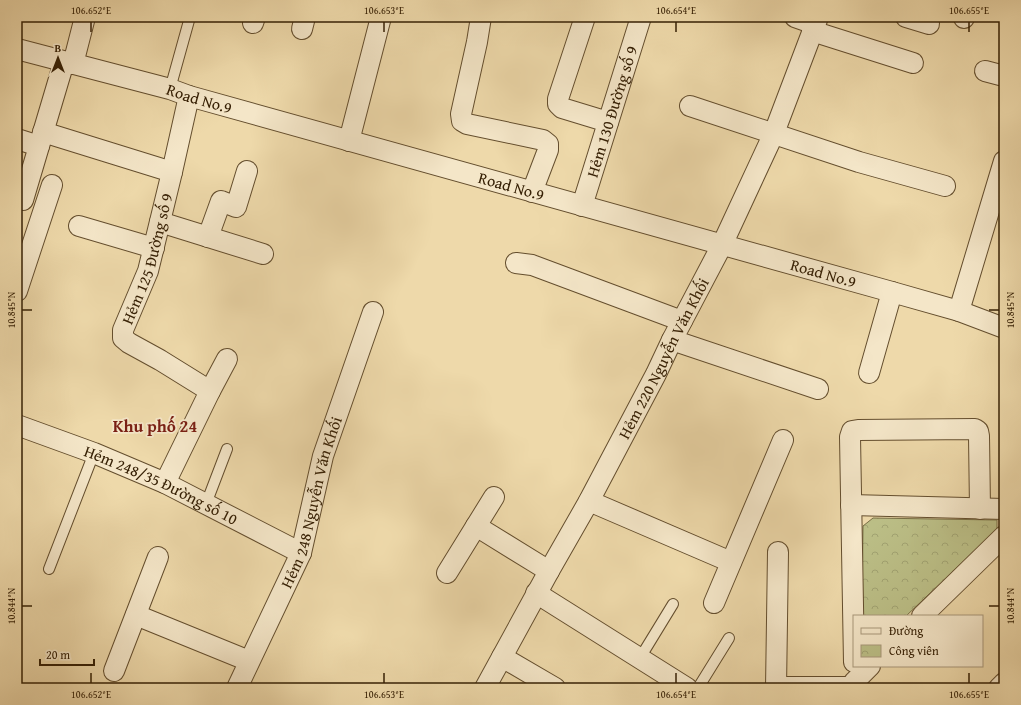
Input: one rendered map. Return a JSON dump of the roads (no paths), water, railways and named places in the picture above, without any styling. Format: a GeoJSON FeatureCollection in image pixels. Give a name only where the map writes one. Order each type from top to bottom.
{"type":"FeatureCollection","features":[{"type":"Feature","properties":{"kind":"street"},"geometry":{"type":"LineString","coordinates":[[23,200],[41,139],[85,17]]}},
{"type":"Feature","properties":{"kind":"street"},"geometry":{"type":"LineString","coordinates":[[349,141],[381,17]]}},
{"type":"Feature","properties":{"kind":"street"},"geometry":{"type":"LineString","coordinates":[[481,17],[461,114],[462,120],[466,124],[543,140],[548,144],[548,150],[532,192]]}},
{"type":"Feature","properties":{"kind":"street"},"geometry":{"type":"LineString","coordinates":[[585,17],[558,99],[558,104],[562,108],[608,122]]}},
{"type":"Feature","properties":{"kind":"street","name":"Hẻm 130 Đường số 9"},"geometry":{"type":"LineString","coordinates":[[582,206],[641,17]]}},
{"type":"Feature","properties":{"kind":"street"},"geometry":{"type":"LineString","coordinates":[[795,17],[913,63]]}},
{"type":"Feature","properties":{"kind":"street"},"geometry":{"type":"LineString","coordinates":[[906,17],[929,24]]}},
{"type":"Feature","properties":{"kind":"street","name":"Hẻm 220 Nguyễn Văn Khối"},"geometry":{"type":"LineString","coordinates":[[485,688],[536,593],[589,501],[722,245],[774,133],[815,24]]}},
{"type":"Feature","properties":{"kind":"street","name":"Road No.9"},"geometry":{"type":"LineString","coordinates":[[17,49],[170,88],[189,96],[892,292],[959,312],[1004,328]]}},
{"type":"Feature","properties":{"kind":"street","name":"Hẻm 125 Đường số 9"},"geometry":{"type":"LineString","coordinates":[[189,96],[148,271],[123,330],[123,338],[128,343],[160,360],[210,391]]}},
{"type":"Feature","properties":{"kind":"street"},"geometry":{"type":"LineString","coordinates":[[690,106],[859,162],[945,186]]}},
{"type":"Feature","properties":{"kind":"street"},"geometry":{"type":"LineString","coordinates":[[17,139],[41,139],[172,172]]}},
{"type":"Feature","properties":{"kind":"street"},"geometry":{"type":"LineString","coordinates":[[959,312],[1004,161]]}},
{"type":"Feature","properties":{"kind":"street"},"geometry":{"type":"LineString","coordinates":[[208,238],[221,201],[236,207],[247,171]]}},
{"type":"Feature","properties":{"kind":"street"},"geometry":{"type":"LineString","coordinates":[[17,291],[52,185]]}},
{"type":"Feature","properties":{"kind":"street"},"geometry":{"type":"LineString","coordinates":[[160,222],[263,254]]}},
{"type":"Feature","properties":{"kind":"street"},"geometry":{"type":"LineString","coordinates":[[79,226],[154,248]]}},
{"type":"Feature","properties":{"kind":"street"},"geometry":{"type":"LineString","coordinates":[[516,263],[532,265],[682,321]]}},
{"type":"Feature","properties":{"kind":"street"},"geometry":{"type":"LineString","coordinates":[[869,373],[892,292]]}},
{"type":"Feature","properties":{"kind":"street","name":"Hẻm 248 Nguyễn Văn Khối"},"geometry":{"type":"LineString","coordinates":[[237,688],[301,553],[323,456],[374,312]]}},
{"type":"Feature","properties":{"kind":"street"},"geometry":{"type":"LineString","coordinates":[[672,340],[818,389]]}},
{"type":"Feature","properties":{"kind":"street"},"geometry":{"type":"LineString","coordinates":[[165,483],[227,359]]}},
{"type":"Feature","properties":{"kind":"street","name":"Hẻm 248/35 Đường số 10"},"geometry":{"type":"LineString","coordinates":[[17,425],[94,453],[165,483],[301,553]]}},
{"type":"Feature","properties":{"kind":"street"},"geometry":{"type":"LineString","coordinates":[[853,618],[850,437],[852,431],[975,429],[978,431],[979,436],[980,509]]}},
{"type":"Feature","properties":{"kind":"street"},"geometry":{"type":"LineString","coordinates":[[714,603],[783,440]]}},
{"type":"Feature","properties":{"kind":"street"},"geometry":{"type":"LineString","coordinates":[[447,573],[494,496]]}},
{"type":"Feature","properties":{"kind":"street"},"geometry":{"type":"LineString","coordinates":[[589,501],[731,562]]}},
{"type":"Feature","properties":{"kind":"street"},"geometry":{"type":"LineString","coordinates":[[851,505],[1004,509]]}},
{"type":"Feature","properties":{"kind":"street"},"geometry":{"type":"LineString","coordinates":[[476,526],[549,570]]}},
{"type":"Feature","properties":{"kind":"street"},"geometry":{"type":"LineString","coordinates":[[923,615],[1004,536]]}},
{"type":"Feature","properties":{"kind":"street"},"geometry":{"type":"LineString","coordinates":[[776,685],[778,552]]}},
{"type":"Feature","properties":{"kind":"street"},"geometry":{"type":"LineString","coordinates":[[114,671],[158,557]]}},
{"type":"Feature","properties":{"kind":"street"},"geometry":{"type":"LineString","coordinates":[[536,593],[687,688]]}},
{"type":"Feature","properties":{"kind":"street"},"geometry":{"type":"LineString","coordinates":[[136,615],[249,661]]}},
{"type":"Feature","properties":{"kind":"street"},"geometry":{"type":"LineString","coordinates":[[502,657],[555,688]]}},
{"type":"Feature","properties":{"kind":"street"},"geometry":{"type":"LineString","coordinates":[[854,674],[868,667]]}},
{"type":"Feature","properties":{"kind":"street"},"geometry":{"type":"LineString","coordinates":[[999,688],[1004,683]]}},
{"type":"Feature","properties":{"kind":"lane"},"geometry":{"type":"LineString","coordinates":[[170,88],[190,17]]}},
{"type":"Feature","properties":{"kind":"lane"},"geometry":{"type":"LineString","coordinates":[[206,504],[227,448]]}},
{"type":"Feature","properties":{"kind":"lane"},"geometry":{"type":"LineString","coordinates":[[49,569],[94,453]]}},
{"type":"Feature","properties":{"kind":"lane"},"geometry":{"type":"LineString","coordinates":[[640,658],[673,604]]}},
{"type":"Feature","properties":{"kind":"lane"},"geometry":{"type":"LineString","coordinates":[[698,688],[729,638]]}},
{"type":"Feature","properties":{"kind":"lane"},"geometry":{"type":"LineString","coordinates":[[776,685],[854,674]]}},
{"type":"Feature","properties":{"kind":"district","name":"Khu phố 24"},"geometry":{"type":"Point","coordinates":[155,426]}}]}
